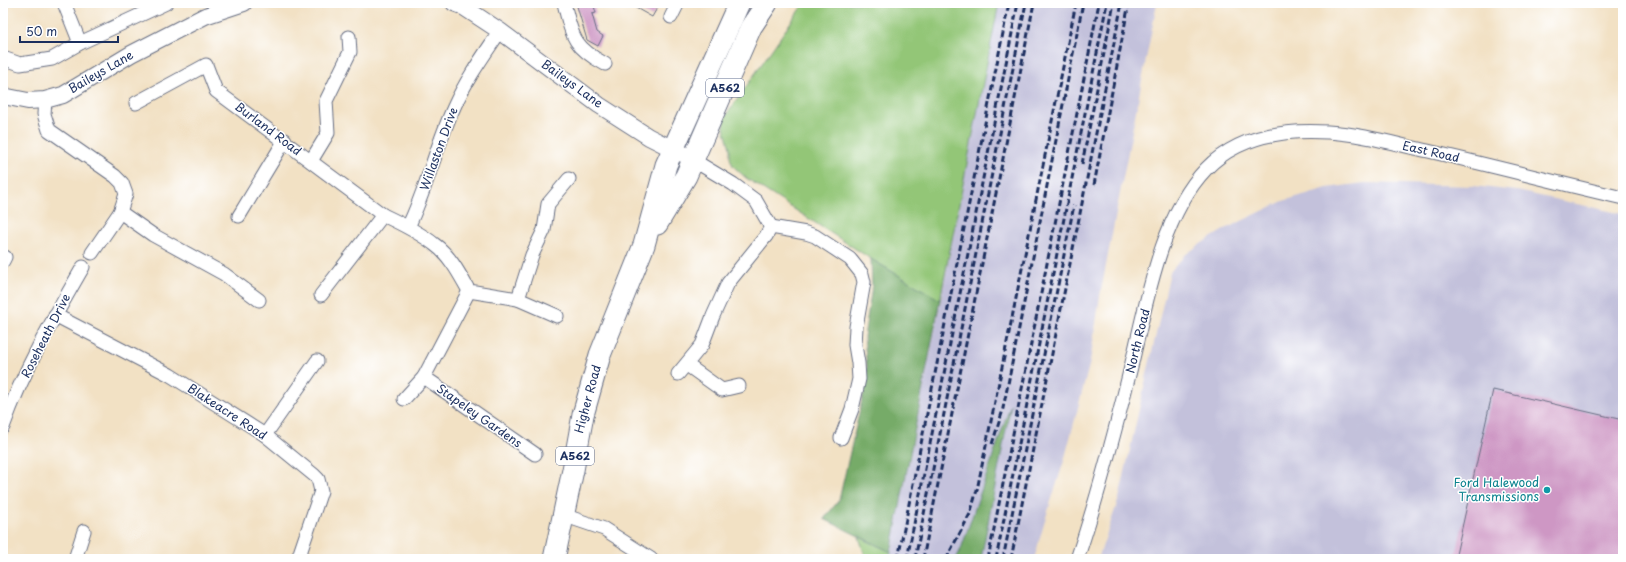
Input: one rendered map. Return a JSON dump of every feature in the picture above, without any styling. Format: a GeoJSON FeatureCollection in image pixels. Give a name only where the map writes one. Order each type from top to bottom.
{"type":"FeatureCollection","features":[{"type":"Feature","properties":{"kind":"highway","name":"Higher Road"},"geometry":{"type":"LineString","coordinates":[[554,559],[591,382],[612,321],[644,245],[666,166],[739,3]]}},
{"type":"Feature","properties":{"kind":"highway","name":"Higher Road"},"geometry":{"type":"LineString","coordinates":[[644,245],[686,176],[751,26],[767,3]]}},
{"type":"Feature","properties":{"kind":"street"},"geometry":{"type":"LineString","coordinates":[[64,3],[80,43]]}},
{"type":"Feature","properties":{"kind":"street"},"geometry":{"type":"LineString","coordinates":[[3,58],[20,64],[52,59],[80,43],[166,3]]}},
{"type":"Feature","properties":{"kind":"street","name":"Baileys Lane"},"geometry":{"type":"LineString","coordinates":[[3,96],[28,101],[45,100],[63,95],[131,54],[205,16],[244,3]]}},
{"type":"Feature","properties":{"kind":"street","name":"Baileys Lane"},"geometry":{"type":"LineString","coordinates":[[454,3],[462,6],[500,31],[599,105],[649,136],[693,160]]}},
{"type":"Feature","properties":{"kind":"street"},"geometry":{"type":"LineString","coordinates":[[564,3],[571,34],[579,46],[592,57],[605,64]]}},
{"type":"Feature","properties":{"kind":"street"},"geometry":{"type":"LineString","coordinates":[[671,17],[678,3]]}},
{"type":"Feature","properties":{"kind":"street","name":"Willaston Drive"},"geometry":{"type":"LineString","coordinates":[[408,227],[419,205],[434,156],[454,106],[500,31]]}},
{"type":"Feature","properties":{"kind":"street"},"geometry":{"type":"LineString","coordinates":[[311,161],[328,134],[326,101],[350,52],[349,37]]}},
{"type":"Feature","properties":{"kind":"street","name":"Burland Road"},"geometry":{"type":"LineString","coordinates":[[136,102],[206,65],[216,91],[285,140],[383,214],[436,244],[452,263],[469,291]]}},
{"type":"Feature","properties":{"kind":"street"},"geometry":{"type":"LineString","coordinates":[[45,100],[44,114],[49,130],[115,176],[122,183],[126,194],[120,212],[92,253]]}},
{"type":"Feature","properties":{"kind":"street","name":"East Road"},"geometry":{"type":"LineString","coordinates":[[1238,146],[1258,137],[1280,133],[1303,131],[1350,134],[1623,198]]}},
{"type":"Feature","properties":{"kind":"street"},"geometry":{"type":"LineString","coordinates":[[239,216],[285,140]]}},
{"type":"Feature","properties":{"kind":"street","name":"North Road"},"geometry":{"type":"LineString","coordinates":[[1077,559],[1108,461],[1151,288],[1172,222],[1189,190],[1197,179],[1219,158],[1238,146]]}},
{"type":"Feature","properties":{"kind":"street"},"geometry":{"type":"LineString","coordinates":[[693,160],[733,184],[756,201],[771,227]]}},
{"type":"Feature","properties":{"kind":"street"},"geometry":{"type":"LineString","coordinates":[[518,299],[532,255],[544,230],[548,204],[569,179]]}},
{"type":"Feature","properties":{"kind":"street"},"geometry":{"type":"LineString","coordinates":[[120,212],[152,235],[224,274],[259,300]]}},
{"type":"Feature","properties":{"kind":"street"},"geometry":{"type":"LineString","coordinates":[[321,295],[383,214]]}},
{"type":"Feature","properties":{"kind":"street"},"geometry":{"type":"LineString","coordinates":[[739,386],[722,390],[682,369],[702,344],[728,283],[766,236],[771,227]]}},
{"type":"Feature","properties":{"kind":"street"},"geometry":{"type":"LineString","coordinates":[[771,227],[815,236],[850,259],[862,274],[864,282],[856,327],[855,346],[858,364],[858,379],[852,409],[841,438]]}},
{"type":"Feature","properties":{"kind":"street","name":"Roseheath Drive"},"geometry":{"type":"LineString","coordinates":[[3,427],[8,400],[83,268]]}},
{"type":"Feature","properties":{"kind":"street"},"geometry":{"type":"LineString","coordinates":[[469,291],[518,299],[557,316]]}},
{"type":"Feature","properties":{"kind":"street","name":"Stapeley Gardens"},"geometry":{"type":"LineString","coordinates":[[404,400],[424,377],[469,291]]}},
{"type":"Feature","properties":{"kind":"street","name":"Blakeacre Road"},"geometry":{"type":"LineString","coordinates":[[55,315],[170,375],[265,435],[304,465],[314,475],[320,484],[321,491],[298,559]]}},
{"type":"Feature","properties":{"kind":"street"},"geometry":{"type":"LineString","coordinates":[[265,435],[317,362]]}},
{"type":"Feature","properties":{"kind":"street","name":"Stapeley Gardens"},"geometry":{"type":"LineString","coordinates":[[424,377],[535,454]]}},
{"type":"Feature","properties":{"kind":"street"},"geometry":{"type":"LineString","coordinates":[[563,515],[604,529],[651,559]]}},
{"type":"Feature","properties":{"kind":"street"},"geometry":{"type":"LineString","coordinates":[[75,559],[84,531]]}},
{"type":"Feature","properties":{"kind":"shaded area"},"geometry":{"type":"Polygon","coordinates":[[[999,3],[1157,3],[1100,296],[1090,362],[1064,461],[1034,559],[981,559],[982,553],[961,549],[956,559],[890,559],[999,3]]]}},
{"type":"Feature","properties":{"kind":"shaded area"},"geometry":{"type":"Polygon","coordinates":[[[1364,183],[1473,186],[1517,191],[1623,214],[1623,559],[1098,559],[1119,498],[1170,272],[1185,255],[1199,245],[1227,228],[1283,201],[1327,188],[1364,183]]]}},
{"type":"Feature","properties":{"kind":"green space"},"geometry":{"type":"Polygon","coordinates":[[[804,3],[999,3],[940,300],[871,259],[746,178],[733,166],[730,158],[730,148],[724,128],[725,117],[804,3]]]}},
{"type":"Feature","properties":{"kind":"green space"},"geometry":{"type":"Polygon","coordinates":[[[871,259],[940,300],[891,552],[824,519],[839,500],[866,383],[867,367],[864,337],[872,287],[871,259]]]}},
{"type":"Feature","properties":{"kind":"green space"},"geometry":{"type":"Polygon","coordinates":[[[1011,404],[981,559],[956,559],[961,549],[1011,404]]]}},
{"type":"Feature","properties":{"kind":"green space"},"geometry":{"type":"Polygon","coordinates":[[[859,537],[891,552],[890,559],[866,559],[859,537]]]}},
{"type":"Feature","properties":{"kind":"building"},"geometry":{"type":"Polygon","coordinates":[[[576,3],[593,3],[596,13],[592,14],[597,32],[603,36],[598,46],[587,40],[576,3]]]}},
{"type":"Feature","properties":{"kind":"building"},"geometry":{"type":"Polygon","coordinates":[[[627,3],[660,3],[652,17],[627,3]]]}},
{"type":"Feature","properties":{"kind":"building","name":"Ford Halewood Transmissions"},"geometry":{"type":"Polygon","coordinates":[[[1493,390],[1623,420],[1623,559],[1455,559],[1493,390]]]}},
{"type":"Feature","properties":{"kind":"railway"},"geometry":{"type":"LineString","coordinates":[[898,559],[1009,3]]}},
{"type":"Feature","properties":{"kind":"railway"},"geometry":{"type":"LineString","coordinates":[[907,559],[1018,3]]}},
{"type":"Feature","properties":{"kind":"railway"},"geometry":{"type":"LineString","coordinates":[[915,559],[1026,3]]}},
{"type":"Feature","properties":{"kind":"railway"},"geometry":{"type":"LineString","coordinates":[[923,559],[1034,3]]}},
{"type":"Feature","properties":{"kind":"railway"},"geometry":{"type":"LineString","coordinates":[[946,559],[970,514],[977,490],[1076,3]]}},
{"type":"Feature","properties":{"kind":"railway"},"geometry":{"type":"LineString","coordinates":[[992,444],[1002,413],[1006,394],[1083,3]]}},
{"type":"Feature","properties":{"kind":"railway"},"geometry":{"type":"LineString","coordinates":[[988,559],[1099,3]]}},
{"type":"Feature","properties":{"kind":"railway"},"geometry":{"type":"LineString","coordinates":[[996,559],[1107,3]]}},
{"type":"Feature","properties":{"kind":"railway"},"geometry":{"type":"LineString","coordinates":[[1082,164],[1114,3]]}},
{"type":"Feature","properties":{"kind":"railway"},"geometry":{"type":"LineString","coordinates":[[1011,559],[1122,3]]}},
{"type":"Feature","properties":{"kind":"railway"},"geometry":{"type":"LineString","coordinates":[[1094,185],[1129,3]]}},
{"type":"Feature","properties":{"kind":"railway"},"geometry":{"type":"LineString","coordinates":[[1003,559],[1074,205]]}},
{"type":"Feature","properties":{"kind":"place","name":"Ford Halewood Transmissions"},"geometry":{"type":"Point","coordinates":[1547,490]}}]}
